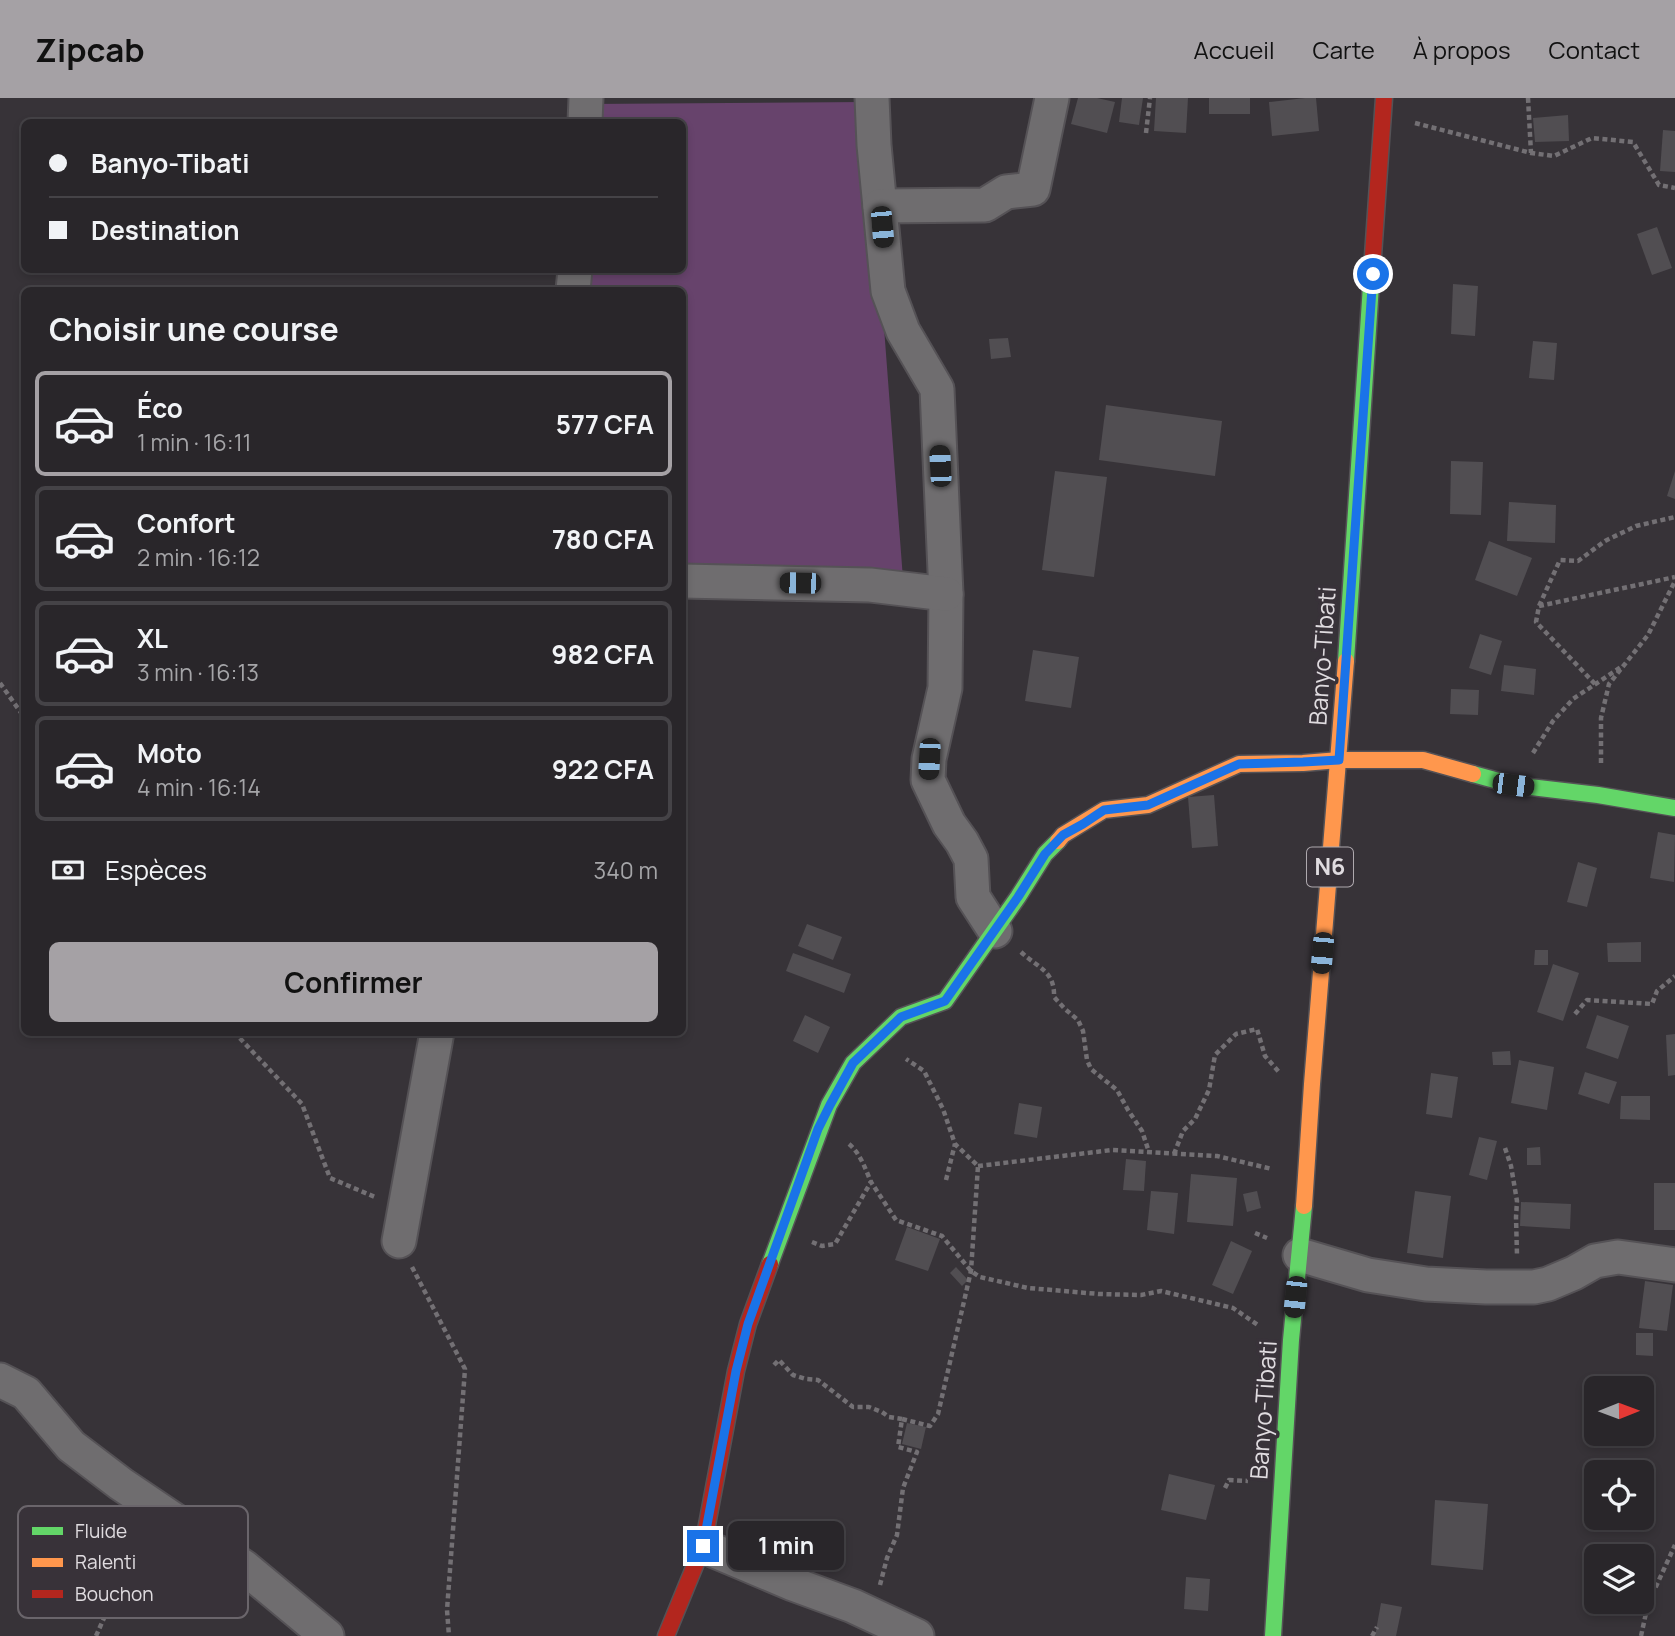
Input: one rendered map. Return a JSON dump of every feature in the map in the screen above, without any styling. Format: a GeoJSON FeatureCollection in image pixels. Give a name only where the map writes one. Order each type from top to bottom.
{"type":"FeatureCollection","features":[{"type":"Feature","properties":{"kind":"main road","name":"Banyo-Tibati"},"geometry":{"type":"LineString","coordinates":[[1273,1636],[1291,1340],[1307,1178],[1312,1084],[1339,760],[1384,98]]}},
{"type":"Feature","properties":{"kind":"main road"},"geometry":{"type":"LineString","coordinates":[[666,1636],[703,1546],[736,1371],[748,1324],[818,1129],[853,1063],[901,1017],[945,1001],[1045,854],[1063,835],[1104,810],[1148,805],[1239,764],[1423,760],[1513,785],[1675,808]]}},
{"type":"Feature","properties":{"kind":"street"},"geometry":{"type":"LineString","coordinates":[[585,119],[586,98]]}},
{"type":"Feature","properties":{"kind":"street"},"geometry":{"type":"LineString","coordinates":[[872,98],[888,291],[903,331],[937,389],[946,594],[945,688],[929,759],[928,780],[943,812],[971,859],[973,897],[995,931]]}},
{"type":"Feature","properties":{"kind":"street"},"geometry":{"type":"LineString","coordinates":[[880,206],[985,205],[1006,192],[1033,189],[1052,98]]}},
{"type":"Feature","properties":{"kind":"street"},"geometry":{"type":"LineString","coordinates":[[686,581],[870,585],[946,594]]}},
{"type":"Feature","properties":{"kind":"street"},"geometry":{"type":"LineString","coordinates":[[399,1241],[436,1036]]}},
{"type":"Feature","properties":{"kind":"street"},"geometry":{"type":"LineString","coordinates":[[1300,1255],[1368,1275],[1426,1284],[1486,1287],[1534,1287],[1548,1284],[1595,1261],[1618,1257],[1675,1265]]}},
{"type":"Feature","properties":{"kind":"street"},"geometry":{"type":"LineString","coordinates":[[0,1380],[26,1393],[71,1447],[156,1506]]}},
{"type":"Feature","properties":{"kind":"street"},"geometry":{"type":"LineString","coordinates":[[703,1546],[917,1636]]}},
{"type":"Feature","properties":{"kind":"street"},"geometry":{"type":"LineString","coordinates":[[248,1570],[327,1636]]}},
{"type":"Feature","properties":{"kind":"path"},"geometry":{"type":"LineString","coordinates":[[1146,133],[1150,98]]}},
{"type":"Feature","properties":{"kind":"path"},"geometry":{"type":"LineString","coordinates":[[1528,98],[1531,153]]}},
{"type":"Feature","properties":{"kind":"path"},"geometry":{"type":"LineString","coordinates":[[1383,115],[1531,153],[1554,156],[1592,138],[1633,142],[1659,185],[1675,188]]}},
{"type":"Feature","properties":{"kind":"path"},"geometry":{"type":"LineString","coordinates":[[1595,684],[1536,622],[1539,606],[1560,560],[1578,561],[1605,541],[1636,526],[1675,517]]}},
{"type":"Feature","properties":{"kind":"path"},"geometry":{"type":"LineString","coordinates":[[1539,606],[1675,579]]}},
{"type":"Feature","properties":{"kind":"path"},"geometry":{"type":"LineString","coordinates":[[1598,796],[1602,751],[1601,718],[1609,684],[1648,635],[1675,579]]}},
{"type":"Feature","properties":{"kind":"path"},"geometry":{"type":"LineString","coordinates":[[1513,785],[1553,720],[1573,699],[1627,663]]}},
{"type":"Feature","properties":{"kind":"path"},"geometry":{"type":"LineString","coordinates":[[0,683],[21,713]]}},
{"type":"Feature","properties":{"kind":"path"},"geometry":{"type":"LineString","coordinates":[[995,931],[1049,976],[1054,987],[1054,997],[1078,1020],[1083,1031],[1091,1069],[1116,1090],[1142,1130],[1149,1152]]}},
{"type":"Feature","properties":{"kind":"path"},"geometry":{"type":"LineString","coordinates":[[1575,1014],[1587,1000],[1652,1004],[1657,991],[1675,976]]}},
{"type":"Feature","properties":{"kind":"path"},"geometry":{"type":"LineString","coordinates":[[1174,1154],[1183,1131],[1195,1119],[1209,1090],[1215,1055],[1236,1034],[1257,1029],[1265,1056],[1274,1068],[1289,1081],[1312,1084]]}},
{"type":"Feature","properties":{"kind":"path"},"geometry":{"type":"LineString","coordinates":[[238,1036],[302,1104],[330,1178],[374,1196],[465,1369],[447,1610],[448,1635]]}},
{"type":"Feature","properties":{"kind":"path"},"geometry":{"type":"LineString","coordinates":[[877,1039],[924,1071],[943,1109],[955,1144],[978,1166]]}},
{"type":"Feature","properties":{"kind":"path"},"geometry":{"type":"LineString","coordinates":[[946,1180],[955,1144]]}},
{"type":"Feature","properties":{"kind":"path"},"geometry":{"type":"LineString","coordinates":[[1505,1148],[1517,1201],[1519,1287]]}},
{"type":"Feature","properties":{"kind":"path"},"geometry":{"type":"LineString","coordinates":[[978,1166],[1112,1150],[1217,1156],[1307,1178]]}},
{"type":"Feature","properties":{"kind":"path"},"geometry":{"type":"LineString","coordinates":[[736,1371],[767,1370],[779,1360],[793,1375],[818,1380],[853,1407],[869,1407],[890,1417],[930,1426],[938,1414],[971,1270],[978,1166]]}},
{"type":"Feature","properties":{"kind":"path"},"geometry":{"type":"LineString","coordinates":[[783,1229],[822,1246],[835,1244],[871,1182],[896,1220],[943,1236],[980,1277],[1028,1288],[1121,1295],[1161,1292],[1233,1308],[1257,1324],[1291,1340]]}},
{"type":"Feature","properties":{"kind":"path"},"geometry":{"type":"LineString","coordinates":[[872,1615],[887,1558],[897,1535],[903,1488],[917,1452],[898,1447],[902,1419]]}},
{"type":"Feature","properties":{"kind":"path"},"geometry":{"type":"LineString","coordinates":[[1641,1636],[1648,1604],[1675,1545]]}},
{"type":"Feature","properties":{"kind":"path"},"geometry":{"type":"LineString","coordinates":[[96,1636],[104,1618]]}},
{"type":"Feature","properties":{"kind":"path"},"geometry":{"type":"LineString","coordinates":[[1372,1636],[1377,1627]]}},
{"type":"Feature","properties":{"kind":"shaded area"},"geometry":{"type":"Polygon","coordinates":[[[867,102],[903,579],[686,576],[686,287],[584,287],[585,273],[686,273],[686,119],[589,119],[589,104],[867,102]]]}},
{"type":"Feature","properties":{"kind":"building"},"geometry":{"type":"Polygon","coordinates":[[[1078,98],[1115,102],[1107,133],[1071,124],[1078,98]]]}},
{"type":"Feature","properties":{"kind":"building"},"geometry":{"type":"Polygon","coordinates":[[[1122,98],[1143,98],[1139,125],[1119,122],[1122,98]]]}},
{"type":"Feature","properties":{"kind":"building"},"geometry":{"type":"Polygon","coordinates":[[[1156,98],[1188,98],[1186,133],[1154,131],[1156,98]]]}},
{"type":"Feature","properties":{"kind":"building"},"geometry":{"type":"Polygon","coordinates":[[[1209,98],[1250,98],[1250,114],[1209,114],[1209,98]]]}},
{"type":"Feature","properties":{"kind":"building"},"geometry":{"type":"Polygon","coordinates":[[[1316,98],[1319,131],[1272,136],[1269,102],[1316,98]]]}},
{"type":"Feature","properties":{"kind":"building"},"geometry":{"type":"Polygon","coordinates":[[[1568,115],[1569,141],[1535,142],[1533,118],[1568,115]]]}},
{"type":"Feature","properties":{"kind":"building"},"geometry":{"type":"Polygon","coordinates":[[[1663,130],[1675,131],[1675,172],[1660,171],[1663,130]]]}},
{"type":"Feature","properties":{"kind":"building"},"geometry":{"type":"Polygon","coordinates":[[[1657,227],[1672,268],[1652,275],[1637,234],[1657,227]]]}},
{"type":"Feature","properties":{"kind":"building"},"geometry":{"type":"Polygon","coordinates":[[[1453,284],[1478,286],[1475,336],[1451,334],[1453,284]]]}},
{"type":"Feature","properties":{"kind":"building"},"geometry":{"type":"Polygon","coordinates":[[[1008,338],[1011,357],[991,359],[989,339],[1008,338]]]}},
{"type":"Feature","properties":{"kind":"building"},"geometry":{"type":"Polygon","coordinates":[[[1533,341],[1557,343],[1554,380],[1529,378],[1533,341]]]}},
{"type":"Feature","properties":{"kind":"building"},"geometry":{"type":"Polygon","coordinates":[[[1106,405],[1222,421],[1215,476],[1099,460],[1106,405]]]}},
{"type":"Feature","properties":{"kind":"building"},"geometry":{"type":"Polygon","coordinates":[[[1451,461],[1483,462],[1481,515],[1450,514],[1451,461]]]}},
{"type":"Feature","properties":{"kind":"building"},"geometry":{"type":"Polygon","coordinates":[[[1055,471],[1107,477],[1094,577],[1042,570],[1055,471]]]}},
{"type":"Feature","properties":{"kind":"building"},"geometry":{"type":"Polygon","coordinates":[[[1675,471],[1675,499],[1667,496],[1675,471]]]}},
{"type":"Feature","properties":{"kind":"building"},"geometry":{"type":"Polygon","coordinates":[[[1509,502],[1556,505],[1555,543],[1507,541],[1509,502]]]}},
{"type":"Feature","properties":{"kind":"building"},"geometry":{"type":"Polygon","coordinates":[[[1489,541],[1532,558],[1517,596],[1475,580],[1489,541]]]}},
{"type":"Feature","properties":{"kind":"building"},"geometry":{"type":"Polygon","coordinates":[[[1480,634],[1502,641],[1491,675],[1469,668],[1480,634]]]}},
{"type":"Feature","properties":{"kind":"building"},"geometry":{"type":"Polygon","coordinates":[[[1033,650],[1079,657],[1071,708],[1025,701],[1033,650]]]}},
{"type":"Feature","properties":{"kind":"building"},"geometry":{"type":"Polygon","coordinates":[[[1504,665],[1536,669],[1534,695],[1501,691],[1504,665]]]}},
{"type":"Feature","properties":{"kind":"building"},"geometry":{"type":"Polygon","coordinates":[[[1451,689],[1479,690],[1478,715],[1450,714],[1451,689]]]}},
{"type":"Feature","properties":{"kind":"building"},"geometry":{"type":"Polygon","coordinates":[[[1214,795],[1218,846],[1192,848],[1188,797],[1214,795]]]}},
{"type":"Feature","properties":{"kind":"building"},"geometry":{"type":"Polygon","coordinates":[[[1658,832],[1675,835],[1674,882],[1650,878],[1658,832]]]}},
{"type":"Feature","properties":{"kind":"building"},"geometry":{"type":"Polygon","coordinates":[[[1578,862],[1597,868],[1587,907],[1567,902],[1578,862]]]}},
{"type":"Feature","properties":{"kind":"building"},"geometry":{"type":"Polygon","coordinates":[[[807,924],[842,937],[833,960],[798,946],[807,924]]]}},
{"type":"Feature","properties":{"kind":"building"},"geometry":{"type":"Polygon","coordinates":[[[1641,942],[1641,962],[1608,962],[1607,943],[1641,942]]]}},
{"type":"Feature","properties":{"kind":"building"},"geometry":{"type":"Polygon","coordinates":[[[1535,950],[1548,950],[1548,965],[1534,965],[1535,950]]]}},
{"type":"Feature","properties":{"kind":"building"},"geometry":{"type":"Polygon","coordinates":[[[793,953],[851,974],[844,993],[786,971],[793,953]]]}},
{"type":"Feature","properties":{"kind":"building"},"geometry":{"type":"Polygon","coordinates":[[[1553,964],[1579,973],[1563,1021],[1537,1012],[1553,964]]]}},
{"type":"Feature","properties":{"kind":"building"},"geometry":{"type":"Polygon","coordinates":[[[805,1015],[830,1027],[818,1053],[793,1041],[805,1015]]]}},
{"type":"Feature","properties":{"kind":"building"},"geometry":{"type":"Polygon","coordinates":[[[1597,1015],[1629,1026],[1618,1059],[1586,1048],[1597,1015]]]}},
{"type":"Feature","properties":{"kind":"building"},"geometry":{"type":"Polygon","coordinates":[[[1675,1034],[1675,1075],[1668,1076],[1666,1035],[1675,1034]]]}},
{"type":"Feature","properties":{"kind":"building"},"geometry":{"type":"Polygon","coordinates":[[[1510,1051],[1511,1065],[1493,1065],[1492,1052],[1510,1051]]]}},
{"type":"Feature","properties":{"kind":"building"},"geometry":{"type":"Polygon","coordinates":[[[1519,1060],[1554,1067],[1547,1110],[1511,1103],[1519,1060]]]}},
{"type":"Feature","properties":{"kind":"building"},"geometry":{"type":"Polygon","coordinates":[[[1585,1072],[1617,1082],[1609,1104],[1578,1094],[1585,1072]]]}},
{"type":"Feature","properties":{"kind":"building"},"geometry":{"type":"Polygon","coordinates":[[[1431,1073],[1458,1077],[1452,1118],[1426,1114],[1431,1073]]]}},
{"type":"Feature","properties":{"kind":"building"},"geometry":{"type":"Polygon","coordinates":[[[1621,1096],[1650,1096],[1650,1120],[1620,1119],[1621,1096]]]}},
{"type":"Feature","properties":{"kind":"building"},"geometry":{"type":"Polygon","coordinates":[[[1019,1103],[1042,1107],[1037,1138],[1014,1134],[1019,1103]]]}},
{"type":"Feature","properties":{"kind":"building"},"geometry":{"type":"Polygon","coordinates":[[[1479,1137],[1497,1141],[1487,1180],[1469,1175],[1479,1137]]]}},
{"type":"Feature","properties":{"kind":"building"},"geometry":{"type":"Polygon","coordinates":[[[1540,1147],[1541,1165],[1527,1165],[1527,1148],[1540,1147]]]}},
{"type":"Feature","properties":{"kind":"building"},"geometry":{"type":"Polygon","coordinates":[[[1126,1159],[1146,1161],[1144,1191],[1123,1190],[1126,1159]]]}},
{"type":"Feature","properties":{"kind":"building"},"geometry":{"type":"Polygon","coordinates":[[[1191,1174],[1237,1178],[1233,1226],[1187,1222],[1191,1174]]]}},
{"type":"Feature","properties":{"kind":"building"},"geometry":{"type":"Polygon","coordinates":[[[1654,1183],[1675,1183],[1675,1230],[1654,1230],[1654,1183]]]}},
{"type":"Feature","properties":{"kind":"building"},"geometry":{"type":"Polygon","coordinates":[[[1151,1191],[1178,1193],[1174,1234],[1147,1230],[1151,1191]]]}},
{"type":"Feature","properties":{"kind":"building"},"geometry":{"type":"Polygon","coordinates":[[[1257,1191],[1261,1208],[1247,1212],[1243,1194],[1257,1191]]]}},
{"type":"Feature","properties":{"kind":"building"},"geometry":{"type":"Polygon","coordinates":[[[1415,1191],[1451,1196],[1443,1258],[1407,1253],[1415,1191]]]}},
{"type":"Feature","properties":{"kind":"building"},"geometry":{"type":"Polygon","coordinates":[[[1521,1202],[1571,1204],[1570,1229],[1520,1226],[1521,1202]]]}},
{"type":"Feature","properties":{"kind":"building"},"geometry":{"type":"Polygon","coordinates":[[[907,1227],[940,1239],[928,1271],[895,1260],[907,1227]]]}},
{"type":"Feature","properties":{"kind":"building"},"geometry":{"type":"Polygon","coordinates":[[[1231,1241],[1252,1251],[1233,1294],[1212,1285],[1231,1241]]]}},
{"type":"Feature","properties":{"kind":"building"},"geometry":{"type":"Polygon","coordinates":[[[956,1267],[968,1280],[962,1286],[950,1273],[956,1267]]]}},
{"type":"Feature","properties":{"kind":"building"},"geometry":{"type":"Polygon","coordinates":[[[1645,1281],[1673,1285],[1667,1331],[1639,1328],[1645,1281]]]}},
{"type":"Feature","properties":{"kind":"building"},"geometry":{"type":"Polygon","coordinates":[[[1636,1333],[1653,1333],[1653,1356],[1636,1355],[1636,1333]]]}},
{"type":"Feature","properties":{"kind":"building"},"geometry":{"type":"Polygon","coordinates":[[[907,1423],[926,1427],[921,1449],[902,1444],[907,1423]]]}},
{"type":"Feature","properties":{"kind":"building"},"geometry":{"type":"Polygon","coordinates":[[[1169,1474],[1215,1485],[1206,1520],[1161,1510],[1169,1474]]]}},
{"type":"Feature","properties":{"kind":"building"},"geometry":{"type":"Polygon","coordinates":[[[1435,1500],[1488,1504],[1483,1570],[1431,1565],[1435,1500]]]}},
{"type":"Feature","properties":{"kind":"building"},"geometry":{"type":"Polygon","coordinates":[[[1186,1577],[1210,1579],[1208,1611],[1184,1609],[1186,1577]]]}},
{"type":"Feature","properties":{"kind":"building"},"geometry":{"type":"Polygon","coordinates":[[[1381,1603],[1402,1607],[1396,1636],[1375,1636],[1381,1603]]]}},
{"type":"Feature","properties":{"kind":"traffic: fast"},"geometry":{"type":"LineString","coordinates":[[1346,661],[1372,270]]}},
{"type":"Feature","properties":{"kind":"traffic: fast"},"geometry":{"type":"LineString","coordinates":[[1473,774],[1513,785],[1675,808]]}},
{"type":"Feature","properties":{"kind":"traffic: fast"},"geometry":{"type":"LineString","coordinates":[[770,1264],[829,1105],[853,1063],[901,1017],[945,1001],[1045,854],[1058,841]]}},
{"type":"Feature","properties":{"kind":"traffic: fast"},"geometry":{"type":"LineString","coordinates":[[1273,1636],[1291,1340],[1304,1206]]}},
{"type":"Feature","properties":{"kind":"traffic: slow"},"geometry":{"type":"LineString","coordinates":[[1304,1206],[1346,661]]}},
{"type":"Feature","properties":{"kind":"traffic: slow"},"geometry":{"type":"LineString","coordinates":[[1058,841],[1063,835],[1104,810],[1148,805],[1239,764],[1423,760],[1473,774]]}},
{"type":"Feature","properties":{"kind":"traffic: jam"},"geometry":{"type":"LineString","coordinates":[[1372,270],[1384,98]]}},
{"type":"Feature","properties":{"kind":"traffic: jam"},"geometry":{"type":"LineString","coordinates":[[666,1636],[703,1546],[736,1371],[748,1324],[770,1264]]}},
{"type":"Feature","properties":{"kind":"route"},"geometry":{"type":"LineString","coordinates":[[703,1546],[736,1371],[748,1324],[818,1129],[853,1063],[901,1017],[945,1001],[1045,854],[1063,835],[1104,810],[1148,805],[1239,764],[1339,760],[1373,274]]}}]}
